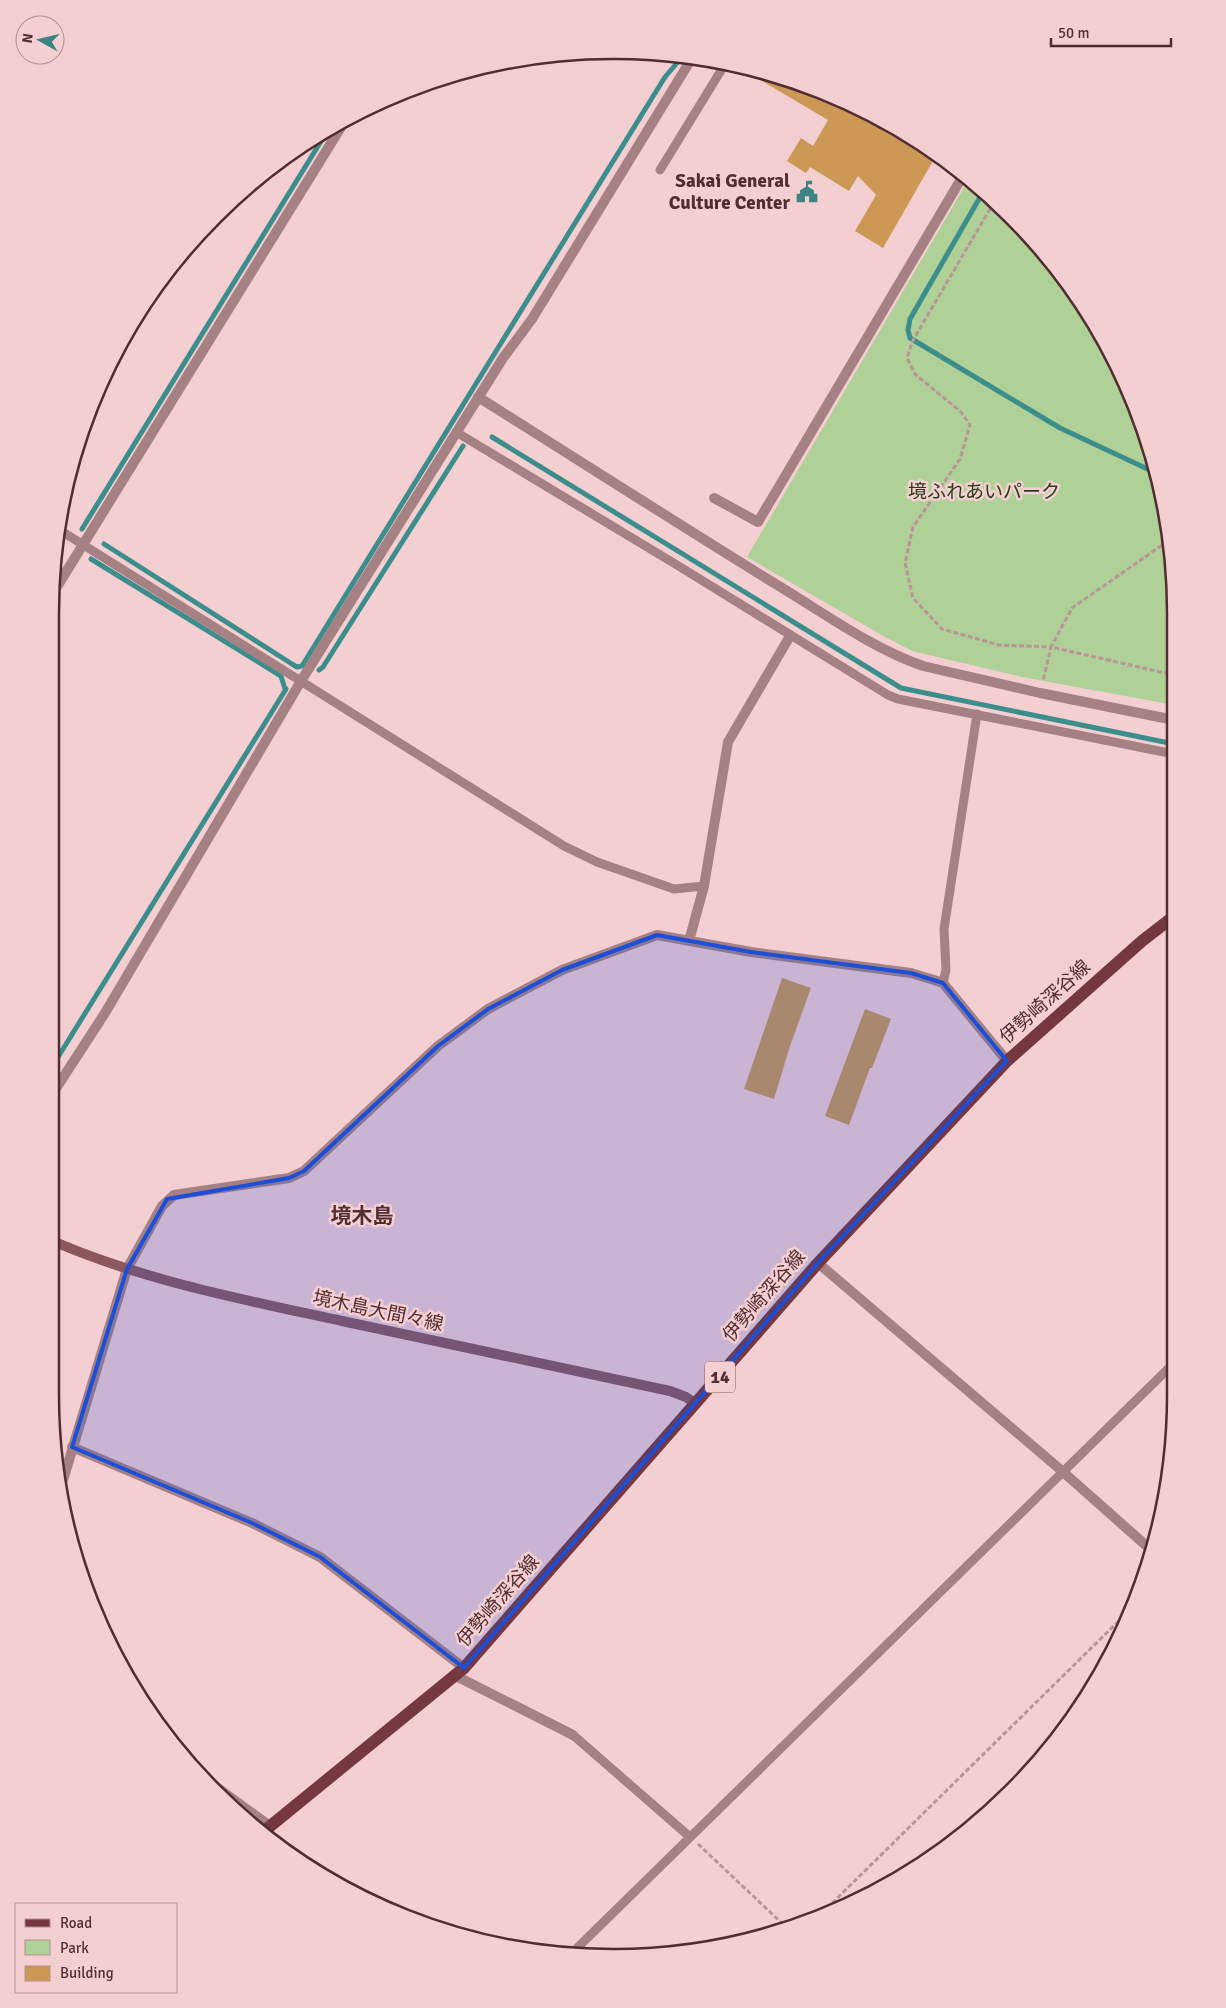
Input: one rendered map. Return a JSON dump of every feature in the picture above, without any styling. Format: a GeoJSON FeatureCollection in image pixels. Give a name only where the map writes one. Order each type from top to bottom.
{"type":"FeatureCollection","features":[{"type":"Feature","properties":{"kind":"main road","name":"伊勢崎深谷線"},"geometry":{"type":"LineString","coordinates":[[268,1828],[460,1672],[818,1263],[1007,1061],[1142,941],[1167,922]]}},
{"type":"Feature","properties":{"kind":"main road","name":"境木島大間々線"},"geometry":{"type":"LineString","coordinates":[[59,1244],[127,1269],[186,1285],[269,1305],[670,1391],[686,1397],[696,1404]]}},
{"type":"Feature","properties":{"kind":"street"},"geometry":{"type":"LineString","coordinates":[[59,1084],[106,1013],[301,681],[502,358],[532,319],[689,64]]}},
{"type":"Feature","properties":{"kind":"street"},"geometry":{"type":"LineString","coordinates":[[60,582],[338,132]]}},
{"type":"Feature","properties":{"kind":"street"},"geometry":{"type":"LineString","coordinates":[[714,498],[758,522],[960,181]]}},
{"type":"Feature","properties":{"kind":"street"},"geometry":{"type":"LineString","coordinates":[[478,397],[694,534],[871,642],[907,661],[1040,693],[1167,719]]}},
{"type":"Feature","properties":{"kind":"street"},"geometry":{"type":"LineString","coordinates":[[689,941],[704,886],[728,742],[790,636]]}},
{"type":"Feature","properties":{"kind":"street"},"geometry":{"type":"LineString","coordinates":[[64,1475],[127,1269],[167,1199],[174,1195],[289,1178],[304,1171],[438,1046],[488,1009],[562,970],[657,935],[751,952],[911,973],[943,983],[1007,1061]]}},
{"type":"Feature","properties":{"kind":"street"},"geometry":{"type":"LineString","coordinates":[[818,1263],[1062,1471],[1146,1545]]}},
{"type":"Feature","properties":{"kind":"street"},"geometry":{"type":"LineString","coordinates":[[72,1447],[252,1523],[320,1557],[460,1672],[573,1735]]}},
{"type":"Feature","properties":{"kind":"lane"},"geometry":{"type":"LineString","coordinates":[[660,170],[720,69]]}},
{"type":"Feature","properties":{"kind":"lane"},"geometry":{"type":"LineString","coordinates":[[456,432],[888,695],[1167,753]]}},
{"type":"Feature","properties":{"kind":"lane"},"geometry":{"type":"LineString","coordinates":[[64,533],[535,828],[597,862],[674,889],[704,886]]}},
{"type":"Feature","properties":{"kind":"lane"},"geometry":{"type":"LineString","coordinates":[[943,983],[946,970],[944,929],[977,714]]}},
{"type":"Feature","properties":{"kind":"lane"},"geometry":{"type":"LineString","coordinates":[[577,1948],[1167,1370]]}},
{"type":"Feature","properties":{"kind":"lane"},"geometry":{"type":"LineString","coordinates":[[573,1735],[690,1837]]}},
{"type":"Feature","properties":{"kind":"path"},"geometry":{"type":"LineString","coordinates":[[991,208],[912,342],[907,358],[915,374],[961,412],[970,425],[960,459],[913,527],[905,563],[913,598],[942,629],[999,644],[1051,647],[1167,673]]}},
{"type":"Feature","properties":{"kind":"path"},"geometry":{"type":"LineString","coordinates":[[1043,681],[1051,647],[1072,608],[1163,544]]}},
{"type":"Feature","properties":{"kind":"path"},"geometry":{"type":"LineString","coordinates":[[831,1904],[1119,1621]]}},
{"type":"Feature","properties":{"kind":"path"},"geometry":{"type":"LineString","coordinates":[[690,1837],[781,1923]]}},
{"type":"Feature","properties":{"kind":"highlighted area"},"geometry":{"type":"Polygon","coordinates":[[[657,935],[751,952],[911,973],[943,983],[1007,1061],[818,1263],[464,1668],[320,1557],[252,1523],[72,1447],[127,1269],[167,1199],[289,1178],[304,1171],[438,1046],[488,1009],[562,970],[657,935]]]}},
{"type":"Feature","properties":{"kind":"green space","name":"境ふれあいパーク"},"geometry":{"type":"Polygon","coordinates":[[[965,185],[1005,221],[1053,276],[1093,336],[1125,401],[1138,435],[1148,470],[1157,505],[1163,541],[1167,613],[1167,704],[1022,677],[912,651],[747,557],[965,185]]]}},
{"type":"Feature","properties":{"kind":"building"},"geometry":{"type":"Polygon","coordinates":[[[758,78],[791,88],[858,116],[890,133],[933,161],[883,248],[855,231],[876,195],[858,176],[849,191],[810,167],[806,173],[787,161],[801,138],[813,146],[828,120],[758,78]]]}},
{"type":"Feature","properties":{"kind":"building"},"geometry":{"type":"Polygon","coordinates":[[[782,978],[811,988],[790,1046],[774,1099],[744,1089],[782,978]]]}},
{"type":"Feature","properties":{"kind":"building"},"geometry":{"type":"Polygon","coordinates":[[[865,1009],[891,1019],[849,1125],[825,1116],[865,1009]]]}},
{"type":"Feature","properties":{"kind":"waterway"},"geometry":{"type":"LineString","coordinates":[[104,544],[292,664],[297,667],[302,666],[665,77],[677,62]]}},
{"type":"Feature","properties":{"kind":"waterway"},"geometry":{"type":"LineString","coordinates":[[82,529],[320,143]]}},
{"type":"Feature","properties":{"kind":"waterway"},"geometry":{"type":"LineString","coordinates":[[980,198],[910,319],[908,330],[910,338],[1060,428],[1148,469]]}},
{"type":"Feature","properties":{"kind":"waterway"},"geometry":{"type":"LineString","coordinates":[[492,437],[901,688],[1167,743]]}},
{"type":"Feature","properties":{"kind":"waterway"},"geometry":{"type":"LineString","coordinates":[[319,670],[323,667],[463,446]]}},
{"type":"Feature","properties":{"kind":"waterway"},"geometry":{"type":"LineString","coordinates":[[91,559],[281,676],[285,689]]}},
{"type":"Feature","properties":{"kind":"waterway"},"geometry":{"type":"LineString","coordinates":[[59,1055],[286,689]]}},
{"type":"Feature","properties":{"kind":"place","name":"Sakai General Culture Center"},"geometry":{"type":"Point","coordinates":[807,192]}},
{"type":"Feature","properties":{"kind":"district","name":"境木島"},"geometry":{"type":"Point","coordinates":[362,1216]}}]}
